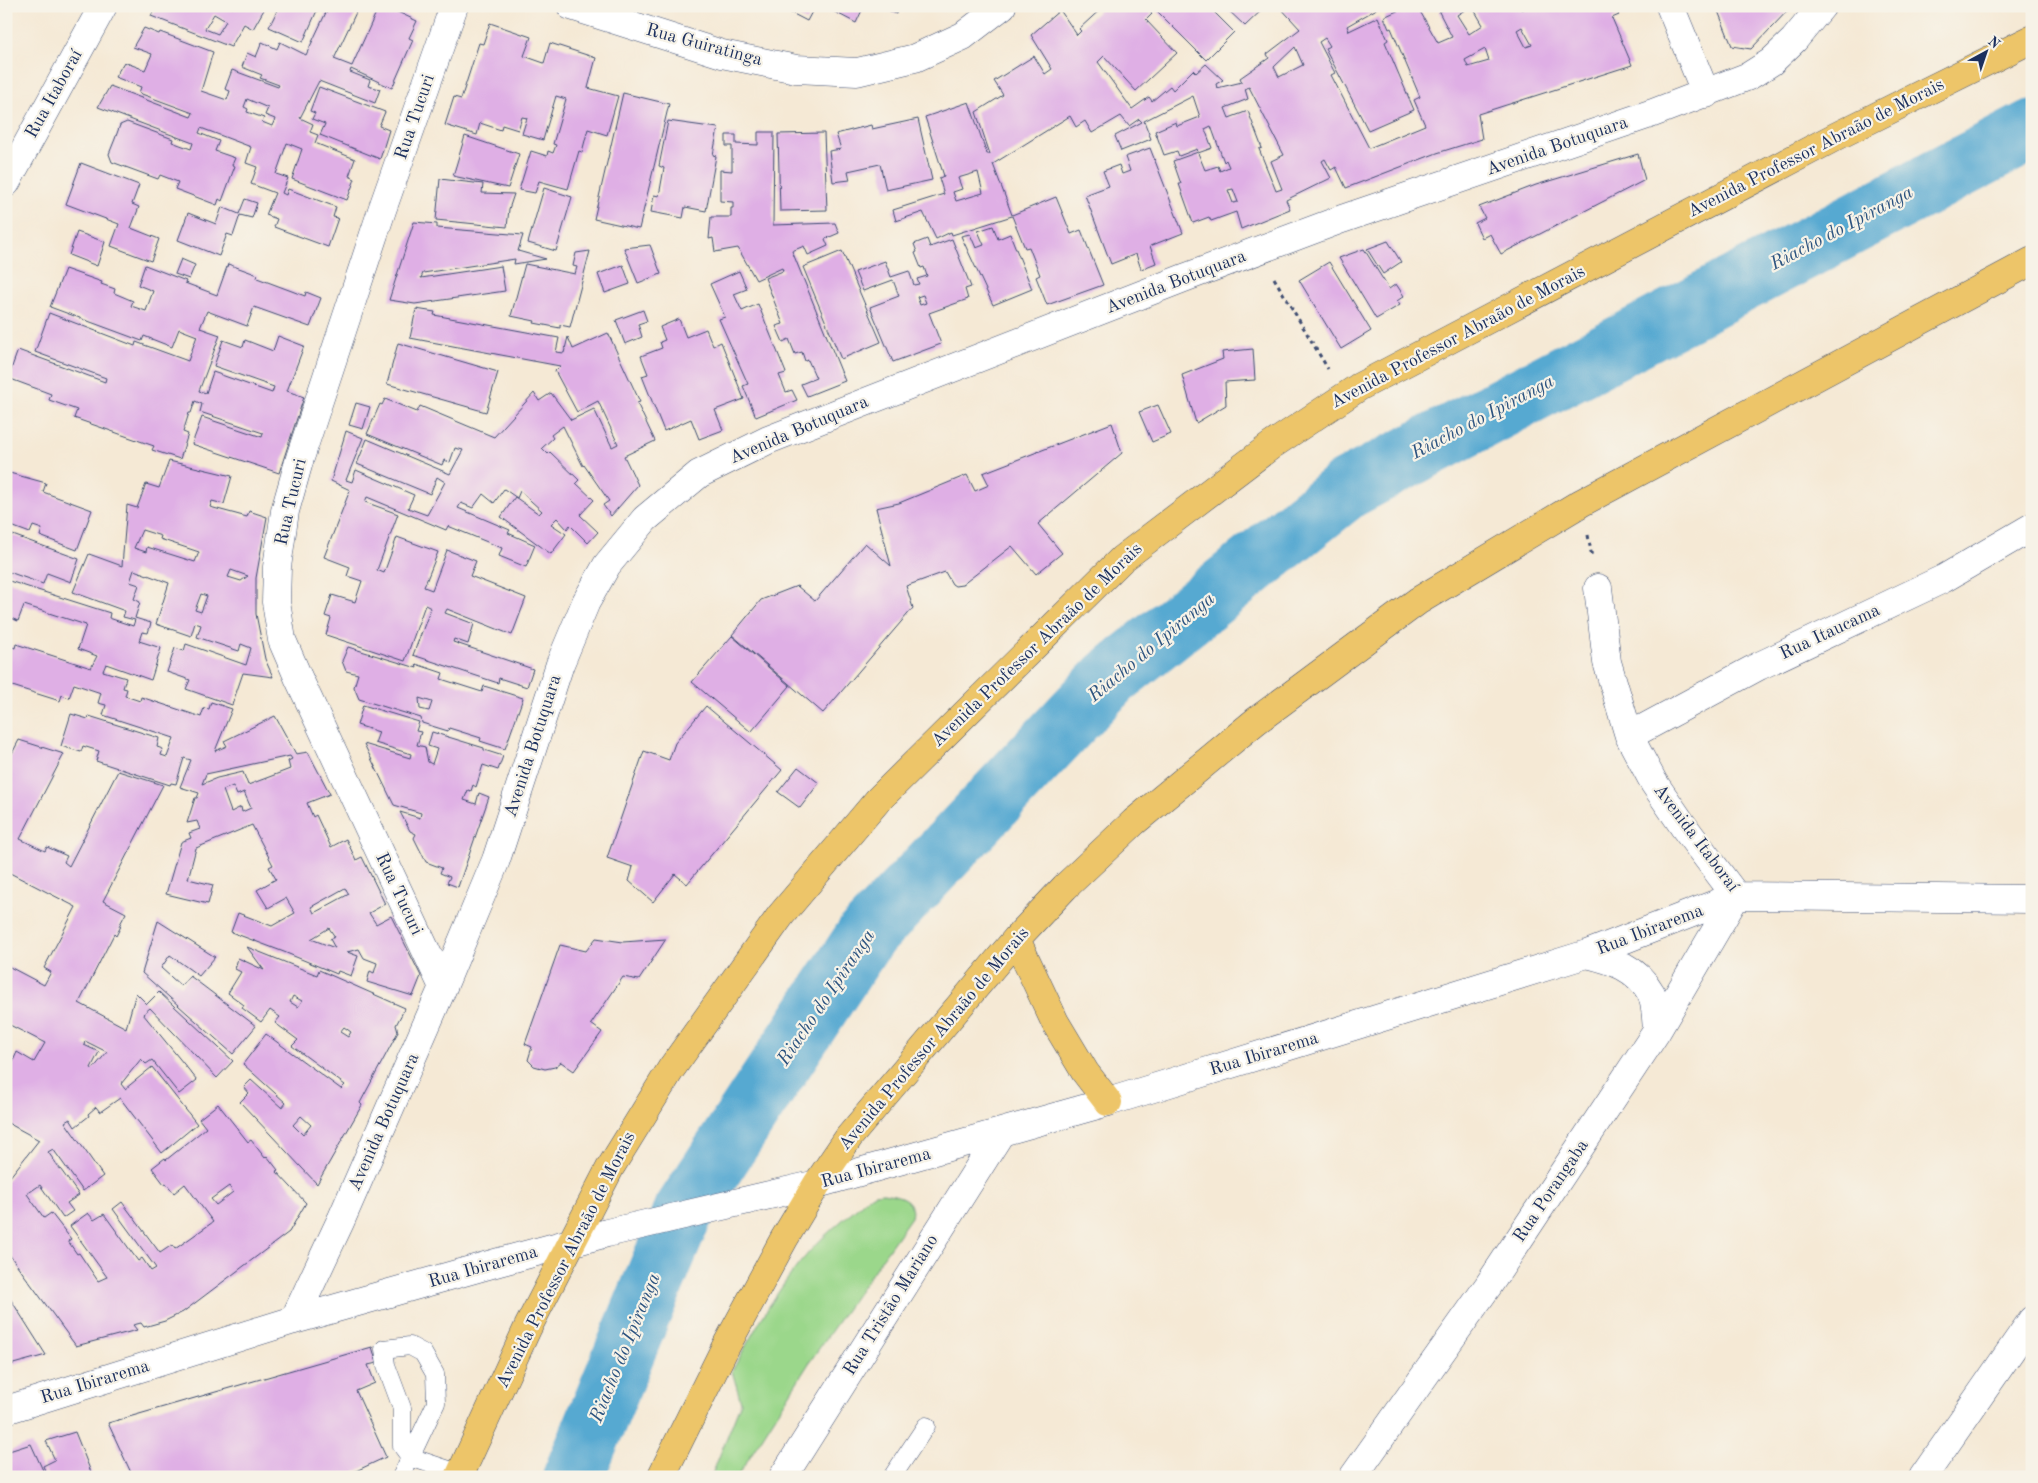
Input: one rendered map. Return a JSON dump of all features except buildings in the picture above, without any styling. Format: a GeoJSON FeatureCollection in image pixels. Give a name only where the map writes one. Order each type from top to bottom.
{"type":"FeatureCollection","features":[{"type":"Feature","properties":{"kind":"main road","name":"Avenida Professor Abraão de Morais"},"geometry":{"type":"LineString","coordinates":[[460,1475],[528,1327],[610,1168],[671,1069],[781,916],[878,800],[1122,559],[1272,445],[1344,396],[1837,136],[2032,39]]}},
{"type":"Feature","properties":{"kind":"main road","name":"Avenida Professor Abraão de Morais"},"geometry":{"type":"LineString","coordinates":[[662,1477],[725,1348],[784,1238],[849,1137],[1016,938],[1065,887],[1134,822],[1256,721],[1418,602],[1582,503],[2032,261]]}},
{"type":"Feature","properties":{"kind":"main road"},"geometry":{"type":"LineString","coordinates":[[1016,938],[1054,1022],[1085,1072],[1108,1102]]}},
{"type":"Feature","properties":{"kind":"street","name":"Rua Itaboraí"},"geometry":{"type":"LineString","coordinates":[[6,183],[103,6]]}},
{"type":"Feature","properties":{"kind":"street","name":"Rua Tucuri"},"geometry":{"type":"LineString","coordinates":[[443,987],[298,677],[282,640],[276,602],[277,567],[285,512],[300,458],[379,219],[454,6]]}},
{"type":"Feature","properties":{"kind":"street","name":"Rua Guiratinga"},"geometry":{"type":"LineString","coordinates":[[572,6],[722,54],[796,68],[857,72],[923,54],[964,36],[1002,6]]}},
{"type":"Feature","properties":{"kind":"street"},"geometry":{"type":"LineString","coordinates":[[1670,6],[1706,94]]}},
{"type":"Feature","properties":{"kind":"street","name":"Avenida Botuquara"},"geometry":{"type":"LineString","coordinates":[[294,1320],[341,1220],[443,987],[496,860],[560,664],[586,602],[607,565],[646,519],[699,474],[768,440],[1184,278],[1258,252],[1342,219],[1706,94],[1750,76],[1771,62],[1794,40],[1822,6]]}},
{"type":"Feature","properties":{"kind":"street","name":"Rua Itaucama"},"geometry":{"type":"LineString","coordinates":[[1629,736],[1759,666],[1943,579],[2032,528]]}},
{"type":"Feature","properties":{"kind":"street","name":"Avenida Itaboraí"},"geometry":{"type":"LineString","coordinates":[[1598,588],[1607,662],[1629,736],[1654,783],[1684,827],[1736,896],[2032,899]]}},
{"type":"Feature","properties":{"kind":"street","name":"Rua Ibirarema"},"geometry":{"type":"LineString","coordinates":[[6,1410],[294,1320],[571,1242],[817,1184],[1000,1134],[1108,1102],[1587,954],[1736,896]]}},
{"type":"Feature","properties":{"kind":"street","name":"Rua Porangaba"},"geometry":{"type":"LineString","coordinates":[[1353,1477],[1488,1286],[1657,1032],[1736,896]]}},
{"type":"Feature","properties":{"kind":"street"},"geometry":{"type":"LineString","coordinates":[[1587,954],[1612,960],[1627,968],[1640,979],[1652,994],[1657,1032]]}},
{"type":"Feature","properties":{"kind":"street","name":"Rua Tristão Mariano"},"geometry":{"type":"LineString","coordinates":[[783,1477],[1000,1134]]}},
{"type":"Feature","properties":{"kind":"street"},"geometry":{"type":"LineString","coordinates":[[1923,1477],[2032,1320]]}},
{"type":"Feature","properties":{"kind":"lane"},"geometry":{"type":"LineString","coordinates":[[401,1477],[410,1457],[436,1403],[435,1374],[423,1353],[410,1346],[384,1349],[386,1365],[402,1408],[402,1446],[410,1457],[460,1475]]}},
{"type":"Feature","properties":{"kind":"lane"},"geometry":{"type":"LineString","coordinates":[[892,1477],[926,1426]]}},
{"type":"Feature","properties":{"kind":"path"},"geometry":{"type":"LineString","coordinates":[[1258,252],[1344,396]]}},
{"type":"Feature","properties":{"kind":"path"},"geometry":{"type":"LineString","coordinates":[[1582,503],[1598,588]]}},
{"type":"Feature","properties":{"kind":"green space"},"geometry":{"type":"Polygon","coordinates":[[[883,1193],[899,1196],[908,1202],[912,1211],[911,1217],[811,1360],[737,1477],[711,1477],[741,1402],[732,1371],[759,1323],[788,1278],[818,1243],[868,1198],[874,1194],[883,1193]]]}},
{"type":"Feature","properties":{"kind":"waterway","name":"Riacho do Ipiranga"},"geometry":{"type":"LineString","coordinates":[[573,1477],[682,1214],[865,937],[1110,678],[1347,489],[2032,130]]}}]}
